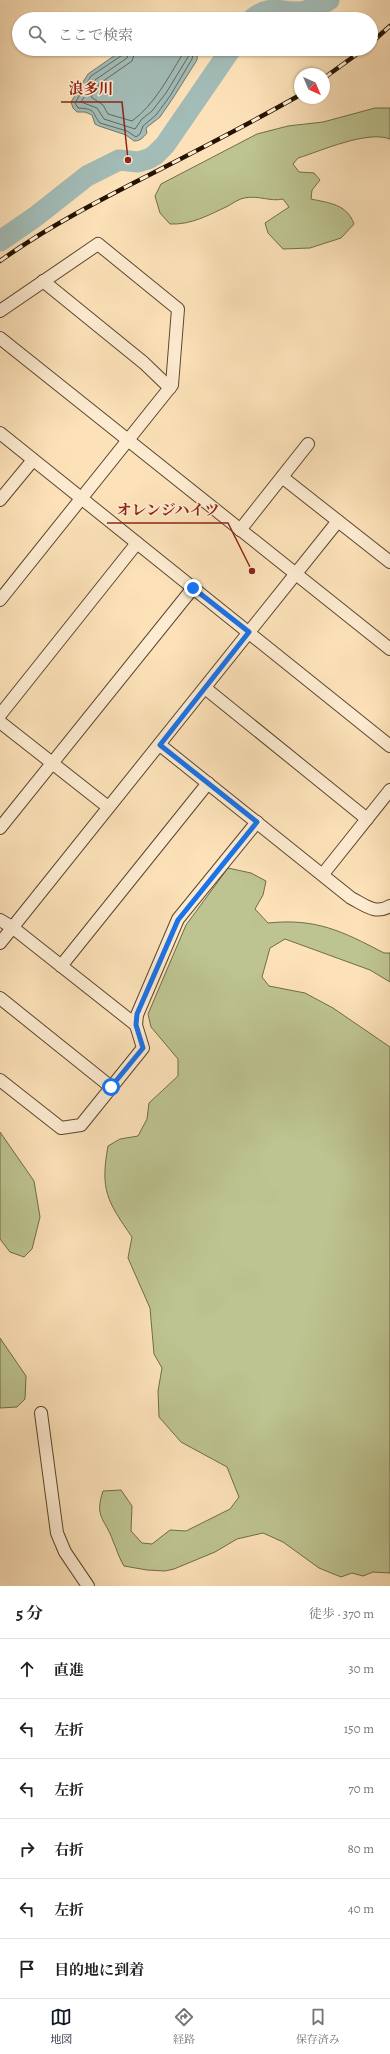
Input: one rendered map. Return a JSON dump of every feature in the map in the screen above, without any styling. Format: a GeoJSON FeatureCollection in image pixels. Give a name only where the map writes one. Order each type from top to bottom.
{"type":"FeatureCollection","features":[{"type":"Feature","properties":{"kind":"street"},"geometry":{"type":"LineString","coordinates":[[0,311],[98,244],[178,309],[172,385],[0,600]]}},
{"type":"Feature","properties":{"kind":"street"},"geometry":{"type":"LineString","coordinates":[[42,281],[144,363],[170,388]]}},
{"type":"Feature","properties":{"kind":"street"},"geometry":{"type":"LineString","coordinates":[[0,338],[390,649]]}},
{"type":"Feature","properties":{"kind":"street"},"geometry":{"type":"LineString","coordinates":[[0,433],[390,746]]}},
{"type":"Feature","properties":{"kind":"street"},"geometry":{"type":"LineString","coordinates":[[240,530],[308,444]]}},
{"type":"Feature","properties":{"kind":"street"},"geometry":{"type":"LineString","coordinates":[[0,500],[33,460]]}},
{"type":"Feature","properties":{"kind":"street"},"geometry":{"type":"LineString","coordinates":[[282,477],[390,562]]}},
{"type":"Feature","properties":{"kind":"street"},"geometry":{"type":"LineString","coordinates":[[0,943],[338,521]]}},
{"type":"Feature","properties":{"kind":"street"},"geometry":{"type":"LineString","coordinates":[[0,714],[137,543]]}},
{"type":"Feature","properties":{"kind":"street"},"geometry":{"type":"LineString","coordinates":[[0,828],[193,588]]}},
{"type":"Feature","properties":{"kind":"street"},"geometry":{"type":"LineString","coordinates":[[205,688],[367,819]]}},
{"type":"Feature","properties":{"kind":"street"},"geometry":{"type":"LineString","coordinates":[[0,722],[108,807]]}},
{"type":"Feature","properties":{"kind":"street"},"geometry":{"type":"LineString","coordinates":[[160,745],[323,874],[351,898],[374,911],[382,910],[390,906]]}},
{"type":"Feature","properties":{"kind":"street"},"geometry":{"type":"LineString","coordinates":[[61,966],[208,783]]}},
{"type":"Feature","properties":{"kind":"street"},"geometry":{"type":"LineString","coordinates":[[323,874],[390,790]]}},
{"type":"Feature","properties":{"kind":"street"},"geometry":{"type":"LineString","coordinates":[[0,1080],[61,1128],[81,1125],[143,1048],[136,1025],[137,1014],[178,920],[257,822]]}},
{"type":"Feature","properties":{"kind":"street"},"geometry":{"type":"LineString","coordinates":[[0,920],[136,1025]]}},
{"type":"Feature","properties":{"kind":"street"},"geometry":{"type":"LineString","coordinates":[[0,998],[111,1087]]}},
{"type":"Feature","properties":{"kind":"street"},"geometry":{"type":"LineString","coordinates":[[41,1413],[57,1533],[64,1552],[88,1586]]}},
{"type":"Feature","properties":{"kind":"green space"},"geometry":{"type":"Polygon","coordinates":[[[375,108],[390,108],[390,139],[369,137],[344,142],[298,158],[293,164],[299,172],[314,173],[320,180],[312,190],[311,199],[342,208],[351,217],[354,224],[341,238],[310,248],[283,249],[268,233],[265,223],[289,207],[283,199],[274,200],[255,197],[244,198],[200,219],[178,224],[170,224],[160,213],[155,196],[161,184],[257,134],[288,126],[323,122],[375,108]]]}},
{"type":"Feature","properties":{"kind":"green space"},"geometry":{"type":"Polygon","coordinates":[[[228,868],[251,873],[266,881],[263,895],[255,909],[268,923],[300,922],[315,924],[355,938],[384,953],[390,953],[390,982],[370,970],[285,939],[270,948],[262,977],[269,986],[305,993],[333,1008],[390,1047],[390,1573],[373,1572],[363,1576],[352,1573],[341,1577],[319,1568],[283,1542],[263,1533],[237,1539],[215,1552],[174,1569],[165,1571],[147,1570],[124,1566],[100,1513],[103,1491],[121,1490],[132,1506],[131,1531],[142,1543],[152,1544],[170,1530],[186,1531],[230,1509],[239,1497],[227,1467],[181,1442],[159,1417],[158,1391],[162,1368],[154,1354],[150,1308],[128,1258],[132,1237],[111,1204],[105,1185],[108,1146],[120,1139],[138,1136],[147,1119],[149,1103],[178,1076],[178,1059],[151,1027],[148,1014],[186,925],[228,868]]]}},
{"type":"Feature","properties":{"kind":"green space"},"geometry":{"type":"Polygon","coordinates":[[[0,1132],[34,1181],[40,1217],[32,1249],[24,1257],[10,1252],[0,1239],[0,1132]]]}},
{"type":"Feature","properties":{"kind":"green space"},"geometry":{"type":"Polygon","coordinates":[[[0,1338],[26,1376],[25,1399],[17,1407],[0,1408],[0,1338]]]}},
{"type":"Feature","properties":{"kind":"water"},"geometry":{"type":"Polygon","coordinates":[[[114,56],[197,56],[197,60],[160,117],[146,128],[146,135],[136,141],[126,135],[95,124],[92,115],[85,112],[77,112],[73,108],[71,102],[88,74],[114,56]]]}},
{"type":"Feature","properties":{"kind":"waterway"},"geometry":{"type":"LineString","coordinates":[[300,12],[315,8],[329,0]]}},
{"type":"Feature","properties":{"kind":"waterway"},"geometry":{"type":"LineString","coordinates":[[264,12],[270,10],[293,12]]}},
{"type":"Feature","properties":{"kind":"waterway"},"geometry":{"type":"LineString","coordinates":[[293,12],[300,12]]}},
{"type":"Feature","properties":{"kind":"waterway"},"geometry":{"type":"LineString","coordinates":[[0,241],[35,217],[87,176],[119,160],[138,162],[155,155],[165,145],[226,56]]}},
{"type":"Feature","properties":{"kind":"railway"},"geometry":{"type":"LineString","coordinates":[[378,37],[390,26]]}},
{"type":"Feature","properties":{"kind":"railway"},"geometry":{"type":"LineString","coordinates":[[330,74],[354,56]]}},
{"type":"Feature","properties":{"kind":"railway"},"geometry":{"type":"LineString","coordinates":[[0,261],[37,236],[115,192],[294,98]]}},
{"type":"Feature","properties":{"kind":"place","name":"浪多川"},"geometry":{"type":"Point","coordinates":[128,160]}},
{"type":"Feature","properties":{"kind":"place","name":"オレンジハイツ"},"geometry":{"type":"Point","coordinates":[252,571]}},
{"type":"Feature","properties":{"kind":"route"},"geometry":{"type":"LineString","coordinates":[[111,1087],[143,1048],[136,1025],[137,1014],[178,920],[257,822],[160,745],[249,632],[193,588]]}}]}
